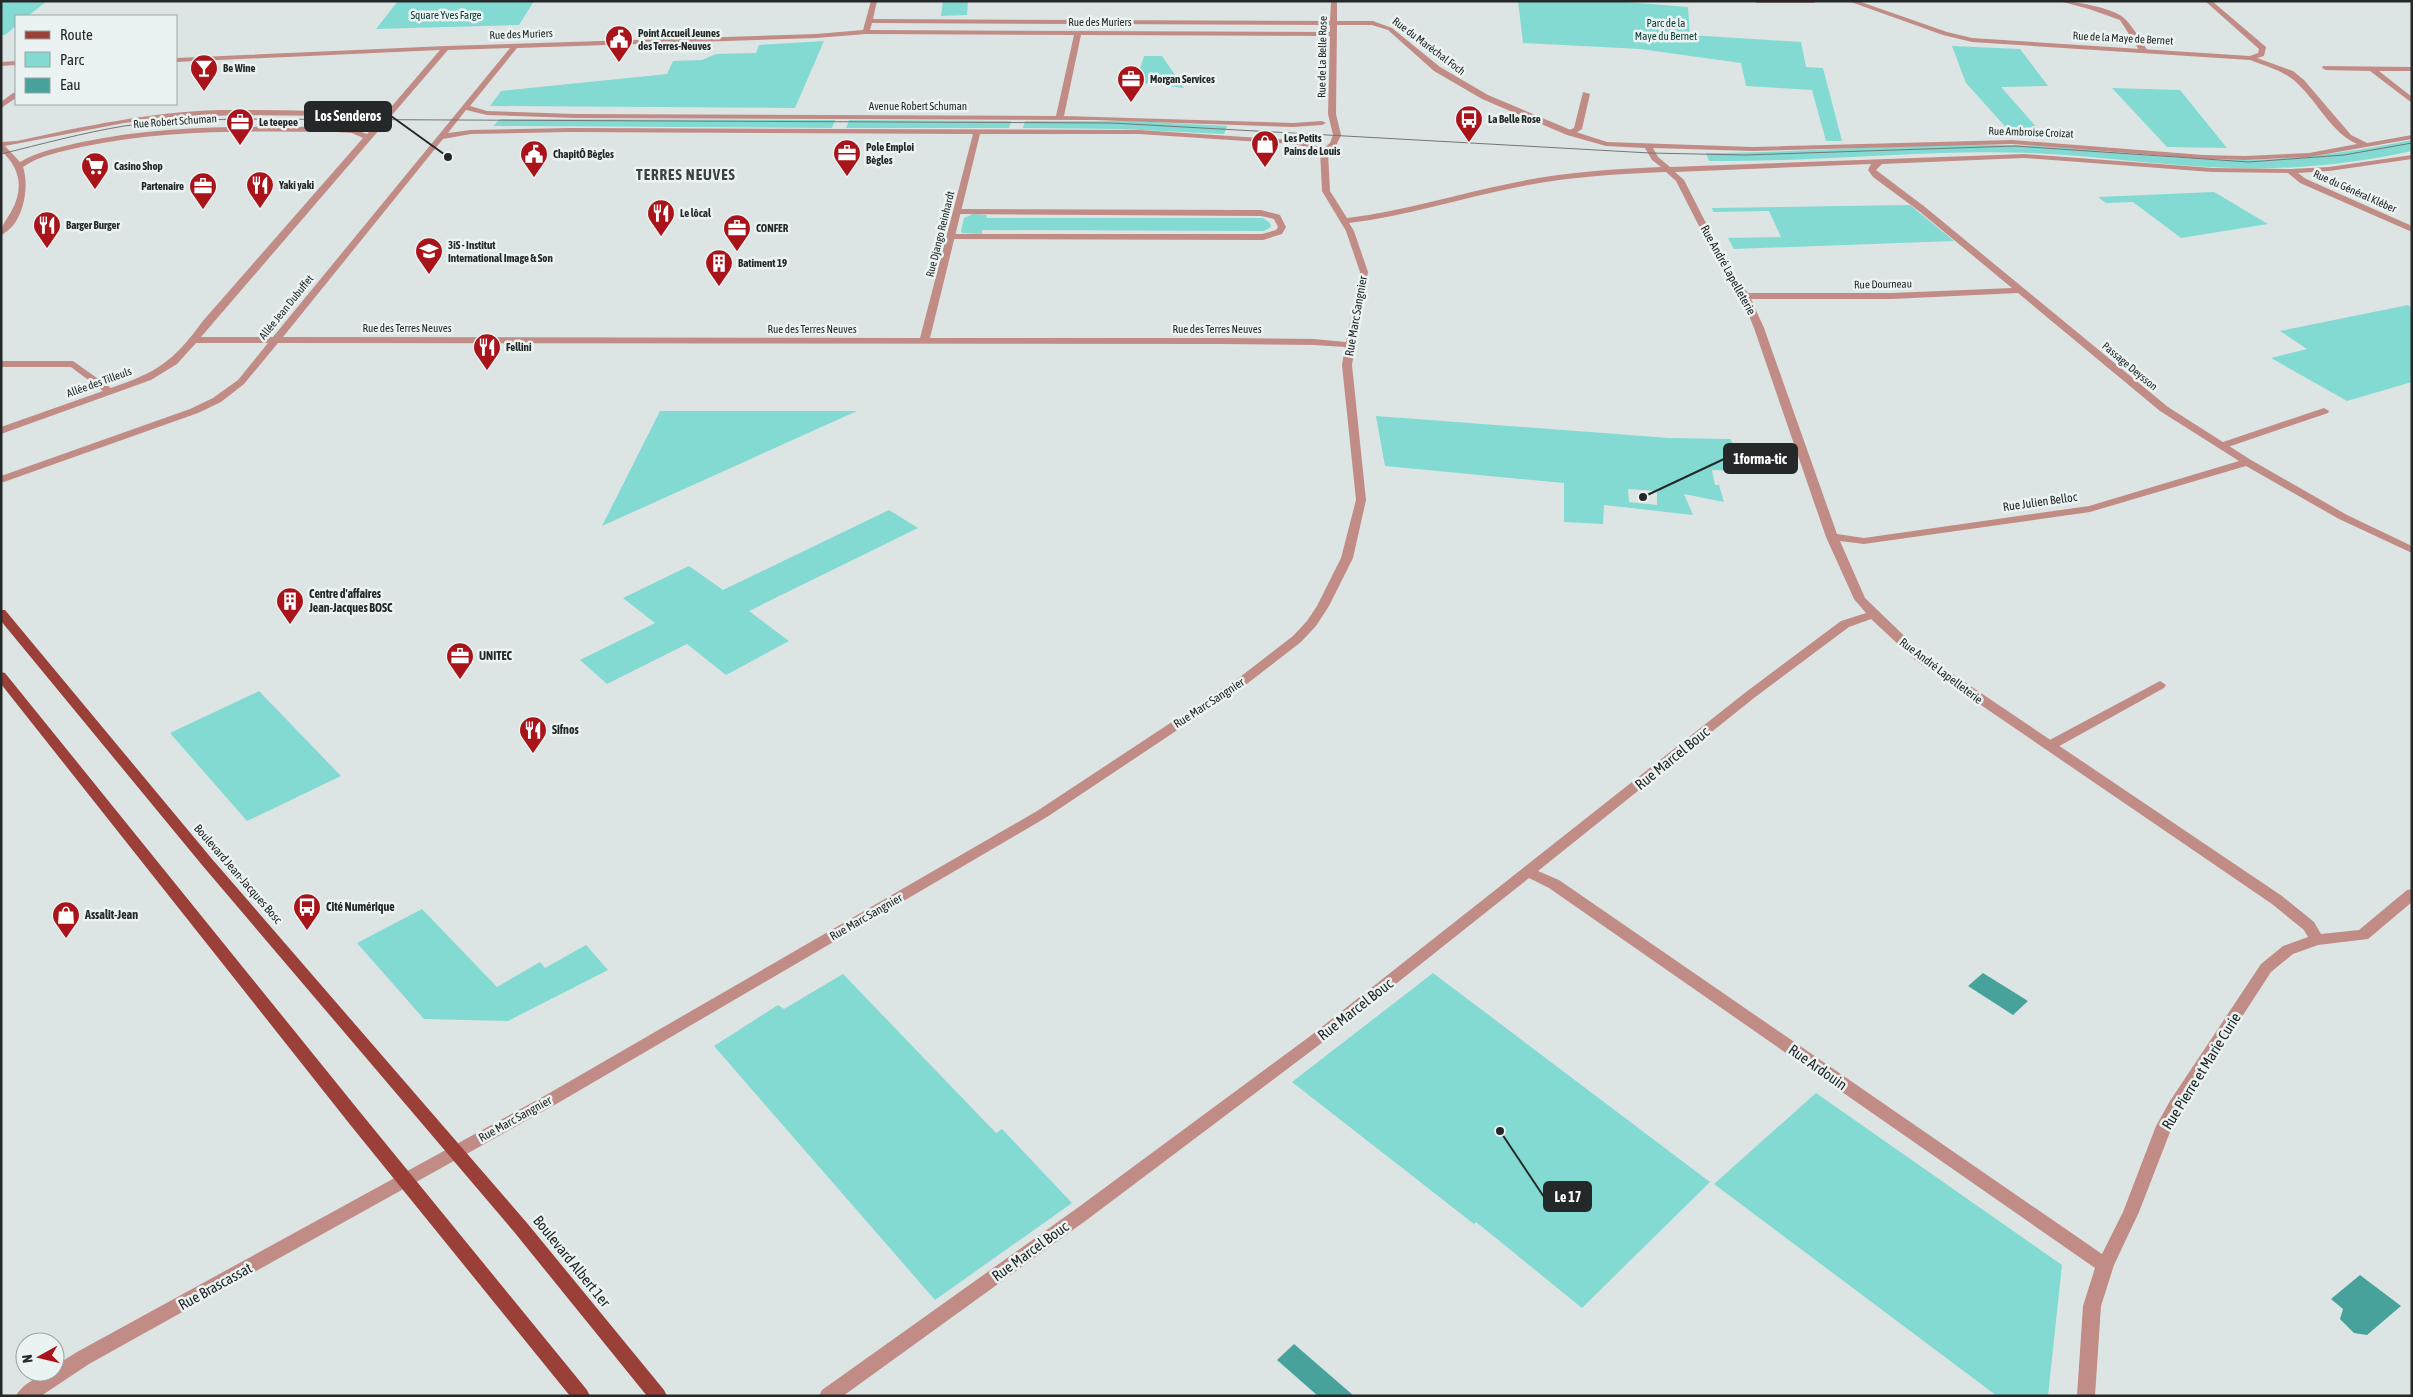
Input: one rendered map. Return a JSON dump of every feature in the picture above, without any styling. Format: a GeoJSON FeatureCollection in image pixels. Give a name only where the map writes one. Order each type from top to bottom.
{"type":"FeatureCollection","features":[{"type":"Feature","properties":{"kind":"main road","name":"Boulevard Jean-Jacques Bosc"},"geometry":{"type":"LineString","coordinates":[[1,612],[207,862],[294,961],[455,1153]]}},
{"type":"Feature","properties":{"kind":"main road"},"geometry":{"type":"LineString","coordinates":[[1,676],[581,1396]]}},
{"type":"Feature","properties":{"kind":"main road","name":"Boulevard Albert 1er"},"geometry":{"type":"LineString","coordinates":[[455,1153],[521,1228],[658,1396]]}},
{"type":"Feature","properties":{"kind":"street"},"geometry":{"type":"LineString","coordinates":[[866,32],[874,1]]}},
{"type":"Feature","properties":{"kind":"street","name":"Rue de La Belle Rose"},"geometry":{"type":"LineString","coordinates":[[1320,149],[1332,148],[1336,143],[1336,123],[1332,114],[1334,1]]}},
{"type":"Feature","properties":{"kind":"street"},"geometry":{"type":"LineString","coordinates":[[1756,1],[1814,1]]}},
{"type":"Feature","properties":{"kind":"street","name":"Rue de la Maye de Bernet"},"geometry":{"type":"LineString","coordinates":[[1851,1],[1945,34],[1972,40],[2232,55],[2251,58],[2290,74],[2301,82],[2348,137],[2368,146]]}},
{"type":"Feature","properties":{"kind":"street"},"geometry":{"type":"LineString","coordinates":[[2062,1],[2085,5],[2122,19],[2144,51]]}},
{"type":"Feature","properties":{"kind":"street"},"geometry":{"type":"LineString","coordinates":[[2208,1],[2263,49],[2261,54],[2251,58]]}},
{"type":"Feature","properties":{"kind":"street","name":"Rue des Muriers"},"geometry":{"type":"LineString","coordinates":[[869,22],[1334,22]]}},
{"type":"Feature","properties":{"kind":"street","name":"Rue du Maréchal Foch"},"geometry":{"type":"LineString","coordinates":[[1334,22],[1382,25],[1437,69],[1460,84],[1508,108],[1570,133],[1606,144],[1648,146]]}},
{"type":"Feature","properties":{"kind":"street","name":"Rue des Muriers"},"geometry":{"type":"LineString","coordinates":[[178,60],[446,48],[791,38],[866,32],[1334,34]]}},
{"type":"Feature","properties":{"kind":"street"},"geometry":{"type":"LineString","coordinates":[[1060,117],[1078,34]]}},
{"type":"Feature","properties":{"kind":"street","name":"Allée Jean Dubuffet"},"geometry":{"type":"LineString","coordinates":[[1,480],[194,411],[217,400],[241,382],[515,46]]}},
{"type":"Feature","properties":{"kind":"street"},"geometry":{"type":"LineString","coordinates":[[194,340],[204,324],[446,48]]}},
{"type":"Feature","properties":{"kind":"street"},"geometry":{"type":"LineString","coordinates":[[1,64],[15,64]]}},
{"type":"Feature","properties":{"kind":"street"},"geometry":{"type":"LineString","coordinates":[[2326,68],[2412,69]]}},
{"type":"Feature","properties":{"kind":"street"},"geometry":{"type":"LineString","coordinates":[[2372,69],[2412,101]]}},
{"type":"Feature","properties":{"kind":"street"},"geometry":{"type":"LineString","coordinates":[[1570,133],[1578,129],[1586,94]]}},
{"type":"Feature","properties":{"kind":"street"},"geometry":{"type":"LineString","coordinates":[[1,106],[15,95]]}},
{"type":"Feature","properties":{"kind":"street","name":"Rue Robert Schuman"},"geometry":{"type":"LineString","coordinates":[[1,146],[111,122],[165,115],[352,113],[380,111],[395,106]]}},
{"type":"Feature","properties":{"kind":"street","name":"Avenue Robert Schuman"},"geometry":{"type":"LineString","coordinates":[[465,107],[476,112],[514,114],[1060,117],[1293,125],[1322,123]]}},
{"type":"Feature","properties":{"kind":"street","name":"Rue de La Belle Rose"},"geometry":{"type":"LineString","coordinates":[[1332,114],[1322,123],[1318,136],[1326,191],[1344,221]]}},
{"type":"Feature","properties":{"kind":"street","name":"Rue Robert Schuman"},"geometry":{"type":"LineString","coordinates":[[18,167],[33,157],[65,148],[137,134],[228,129],[336,130],[353,131],[368,137]]}},
{"type":"Feature","properties":{"kind":"street","name":"Avenue Robert Schuman"},"geometry":{"type":"LineString","coordinates":[[440,137],[471,132],[580,130],[1139,132],[1290,142],[1320,149]]}},
{"type":"Feature","properties":{"kind":"street","name":"Rue Django Reinhardt"},"geometry":{"type":"LineString","coordinates":[[924,341],[978,132]]}},
{"type":"Feature","properties":{"kind":"street","name":"Rue Ambroise Croizat"},"geometry":{"type":"LineString","coordinates":[[1648,146],[1776,149],[2020,142],[2203,157],[2245,158],[2310,155],[2412,137]]}},
{"type":"Feature","properties":{"kind":"street"},"geometry":{"type":"LineString","coordinates":[[1,146],[15,160],[24,183],[23,196],[18,211],[1,232]]}},
{"type":"Feature","properties":{"kind":"street","name":"Rue André Lapelleterie"},"geometry":{"type":"LineString","coordinates":[[1648,146],[1654,158],[1680,180],[1727,273],[1745,296],[1759,328],[1832,537],[1860,599],[1873,614],[1919,657],[2277,900],[2309,926],[2317,940]]}},
{"type":"Feature","properties":{"kind":"street","name":"Rue Ambroise Croizat"},"geometry":{"type":"LineString","coordinates":[[1668,169],[2024,156],[2212,170],[2290,171],[2329,169],[2412,156]]}},
{"type":"Feature","properties":{"kind":"street","name":"Passage Deysson"},"geometry":{"type":"LineString","coordinates":[[1882,160],[1874,165],[1872,170],[1876,175],[1922,209],[2137,389],[2164,409],[2247,462],[2343,517],[2412,550]]}},
{"type":"Feature","properties":{"kind":"street"},"geometry":{"type":"LineString","coordinates":[[1344,221],[1375,218],[1507,186],[1564,177],[1668,169]]}},
{"type":"Feature","properties":{"kind":"street","name":"Rue du Général Kléber"},"geometry":{"type":"LineString","coordinates":[[2290,171],[2303,180],[2412,229]]}},
{"type":"Feature","properties":{"kind":"street"},"geometry":{"type":"LineString","coordinates":[[951,237],[1264,237],[1279,232],[1282,227],[1277,218],[1261,213],[957,212]]}},
{"type":"Feature","properties":{"kind":"street","name":"Rue Marc Sangnier"},"geometry":{"type":"LineString","coordinates":[[406,1179],[561,1094],[1042,814],[1244,680],[1297,639],[1312,623],[1323,606],[1347,558],[1361,500],[1359,466],[1352,424],[1348,366],[1350,345],[1364,272],[1358,251],[1344,221]]}},
{"type":"Feature","properties":{"kind":"street","name":"Rue Dourneau"},"geometry":{"type":"LineString","coordinates":[[1745,296],[1892,296],[2020,290]]}},
{"type":"Feature","properties":{"kind":"street","name":"Rue des Terres Neuves"},"geometry":{"type":"LineString","coordinates":[[194,340],[1306,342],[1350,345]]}},
{"type":"Feature","properties":{"kind":"street","name":"Allée des Tilleuls"},"geometry":{"type":"LineString","coordinates":[[1,431],[167,369],[180,358],[194,340]]}},
{"type":"Feature","properties":{"kind":"street"},"geometry":{"type":"LineString","coordinates":[[1,364],[74,364],[109,391]]}},
{"type":"Feature","properties":{"kind":"street"},"geometry":{"type":"LineString","coordinates":[[2221,446],[2324,411]]}},
{"type":"Feature","properties":{"kind":"street","name":"Rue Julien Belloc"},"geometry":{"type":"LineString","coordinates":[[1832,537],[1864,541],[2090,509],[2247,462]]}},
{"type":"Feature","properties":{"kind":"street","name":"Rue Marcel Bouc"},"geometry":{"type":"LineString","coordinates":[[828,1396],[1082,1214],[1298,1053],[1529,872],[1750,694],[1845,624],[1873,614]]}},
{"type":"Feature","properties":{"kind":"street"},"geometry":{"type":"LineString","coordinates":[[2049,746],[2160,686]]}},
{"type":"Feature","properties":{"kind":"street","name":"Rue Ardouin"},"geometry":{"type":"LineString","coordinates":[[1529,872],[1554,884],[2105,1265]]}},
{"type":"Feature","properties":{"kind":"street","name":"Rue Pierre et Marie Curie"},"geometry":{"type":"LineString","coordinates":[[2086,1396],[2092,1306],[2105,1265],[2131,1212],[2164,1126],[2176,1105],[2266,968],[2288,950],[2317,940],[2363,935],[2412,894]]}},
{"type":"Feature","properties":{"kind":"street","name":"Rue Brascassat"},"geometry":{"type":"LineString","coordinates":[[24,1396],[84,1358],[406,1179]]}},
{"type":"Feature","properties":{"kind":"green space"},"geometry":{"type":"Polygon","coordinates":[[[4,1],[47,1],[29,15],[15,15],[15,27],[5,35],[1,35],[1,4],[4,1]]]}},
{"type":"Feature","properties":{"kind":"green space","name":"Square Yves Farge"},"geometry":{"type":"Polygon","coordinates":[[[398,1],[534,1],[519,25],[376,29],[398,1]]]}},
{"type":"Feature","properties":{"kind":"green space"},"geometry":{"type":"Polygon","coordinates":[[[943,1],[968,1],[967,15],[941,16],[943,1]]]}},
{"type":"Feature","properties":{"kind":"green space","name":"Parc de la Maye du Bernet"},"geometry":{"type":"Polygon","coordinates":[[[1518,1],[1612,1],[1688,7],[1690,35],[1801,42],[1806,67],[1823,68],[1842,141],[1826,141],[1812,90],[1746,86],[1741,63],[1640,49],[1523,43],[1518,1]]]}},
{"type":"Feature","properties":{"kind":"green space"},"geometry":{"type":"Polygon","coordinates":[[[824,41],[795,108],[490,106],[501,91],[667,74],[673,61],[702,60],[716,54],[756,53],[759,45],[824,41]]]}},
{"type":"Feature","properties":{"kind":"green space"},"geometry":{"type":"Polygon","coordinates":[[[1952,46],[2020,49],[2048,86],[2001,87],[2041,132],[2011,133],[1966,83],[1952,46]]]}},
{"type":"Feature","properties":{"kind":"green space"},"geometry":{"type":"Polygon","coordinates":[[[1144,56],[1162,56],[1184,88],[1136,82],[1144,56]]]}},
{"type":"Feature","properties":{"kind":"green space"},"geometry":{"type":"Polygon","coordinates":[[[2112,88],[2180,90],[2227,148],[2167,147],[2112,88]]]}},
{"type":"Feature","properties":{"kind":"green space"},"geometry":{"type":"Polygon","coordinates":[[[500,119],[835,120],[832,128],[493,126],[500,119]]]}},
{"type":"Feature","properties":{"kind":"green space"},"geometry":{"type":"Polygon","coordinates":[[[849,120],[1011,121],[1009,128],[846,128],[849,120]]]}},
{"type":"Feature","properties":{"kind":"green space"},"geometry":{"type":"Polygon","coordinates":[[[1025,121],[1133,121],[1227,126],[1224,134],[1121,129],[1023,128],[1025,121]]]}},
{"type":"Feature","properties":{"kind":"green space"},"geometry":{"type":"Polygon","coordinates":[[[2412,140],[2412,151],[2344,163],[2277,168],[2207,167],[2082,156],[1994,152],[1709,161],[1706,153],[1930,145],[2005,145],[2059,147],[2193,159],[2245,160],[2317,155],[2412,140]]]}},
{"type":"Feature","properties":{"kind":"green space"},"geometry":{"type":"Polygon","coordinates":[[[2214,192],[2268,224],[2181,238],[2133,202],[2106,203],[2098,197],[2214,192]]]}},
{"type":"Feature","properties":{"kind":"green space"},"geometry":{"type":"Polygon","coordinates":[[[1910,205],[1954,241],[1734,249],[1728,238],[1781,237],[1769,211],[1713,212],[1712,208],[1910,205]]]}},
{"type":"Feature","properties":{"kind":"green space"},"geometry":{"type":"Polygon","coordinates":[[[973,214],[986,215],[987,218],[1263,218],[1270,223],[1271,227],[1264,231],[982,230],[982,234],[962,233],[964,218],[973,214]]]}},
{"type":"Feature","properties":{"kind":"green space"},"geometry":{"type":"Polygon","coordinates":[[[2408,305],[2412,308],[2412,382],[2347,401],[2271,358],[2307,349],[2280,331],[2408,305]]]}},
{"type":"Feature","properties":{"kind":"green space"},"geometry":{"type":"Polygon","coordinates":[[[660,411],[857,411],[602,526],[660,411]]]}},
{"type":"Feature","properties":{"kind":"green space"},"geometry":{"type":"Polygon","coordinates":[[[1376,416],[1669,438],[1731,439],[1740,471],[1712,470],[1715,485],[1719,485],[1724,502],[1684,494],[1693,515],[1604,505],[1603,524],[1564,522],[1564,483],[1385,466],[1376,416]],[[1628,489],[1629,502],[1657,505],[1657,491],[1628,489]]]}},
{"type":"Feature","properties":{"kind":"green space"},"geometry":{"type":"Polygon","coordinates":[[[889,510],[918,528],[749,611],[789,641],[726,675],[687,644],[607,684],[580,660],[655,623],[623,598],[689,566],[723,590],[889,510]]]}},
{"type":"Feature","properties":{"kind":"green space"},"geometry":{"type":"Polygon","coordinates":[[[259,691],[341,776],[247,821],[170,733],[259,691]]]}},
{"type":"Feature","properties":{"kind":"green space"},"geometry":{"type":"Polygon","coordinates":[[[422,909],[497,987],[540,962],[545,968],[586,945],[608,970],[508,1021],[424,1019],[357,943],[422,909]]]}},
{"type":"Feature","properties":{"kind":"green space"},"geometry":{"type":"Polygon","coordinates":[[[1433,973],[1710,1182],[1582,1308],[1476,1222],[1474,1224],[1292,1082],[1433,973]]]}},
{"type":"Feature","properties":{"kind":"green space"},"geometry":{"type":"Polygon","coordinates":[[[843,974],[996,1133],[1002,1129],[1072,1203],[935,1300],[714,1046],[778,1005],[784,1009],[843,974]]]}},
{"type":"Feature","properties":{"kind":"green space"},"geometry":{"type":"Polygon","coordinates":[[[1816,1093],[2062,1265],[2048,1396],[1997,1396],[1714,1184],[1816,1093]]]}},
{"type":"Feature","properties":{"kind":"water"},"geometry":{"type":"Polygon","coordinates":[[[1983,973],[2028,1001],[2013,1015],[1968,986],[1983,973]]]}},
{"type":"Feature","properties":{"kind":"water"},"geometry":{"type":"Polygon","coordinates":[[[2360,1275],[2401,1306],[2367,1335],[2354,1333],[2340,1319],[2343,1309],[2331,1299],[2360,1275]]]}},
{"type":"Feature","properties":{"kind":"water"},"geometry":{"type":"Polygon","coordinates":[[[1294,1344],[1354,1396],[1318,1396],[1277,1360],[1294,1344]]]}},
{"type":"Feature","properties":{"kind":"tram line"},"geometry":{"type":"LineString","coordinates":[[1,154],[77,135],[124,126],[238,119],[1112,123],[1650,153],[1745,155],[2015,146],[2249,162],[2344,155],[2412,143]]}},
{"type":"Feature","properties":{"kind":"place","name":"Point Accueil Jeunes des Terres-Neuves"},"geometry":{"type":"Point","coordinates":[619,63]}},
{"type":"Feature","properties":{"kind":"place","name":"Be Wine"},"geometry":{"type":"Point","coordinates":[204,92]}},
{"type":"Feature","properties":{"kind":"place","name":"Morgan Services"},"geometry":{"type":"Point","coordinates":[1131,103]}},
{"type":"Feature","properties":{"kind":"place","name":"La Belle Rose"},"geometry":{"type":"Point","coordinates":[1469,143]}},
{"type":"Feature","properties":{"kind":"place","name":"Le teepee"},"geometry":{"type":"Point","coordinates":[240,146]}},
{"type":"Feature","properties":{"kind":"place","name":"Los Senderos"},"geometry":{"type":"Point","coordinates":[448,157]}},
{"type":"Feature","properties":{"kind":"place","name":"Les Petits Pains de Louis"},"geometry":{"type":"Point","coordinates":[1265,168]}},
{"type":"Feature","properties":{"kind":"place","name":"Pole Emploi Bègles"},"geometry":{"type":"Point","coordinates":[847,177]}},
{"type":"Feature","properties":{"kind":"place","name":"ChapitÔ Bègles"},"geometry":{"type":"Point","coordinates":[534,178]}},
{"type":"Feature","properties":{"kind":"place","name":"Casino Shop"},"geometry":{"type":"Point","coordinates":[95,190]}},
{"type":"Feature","properties":{"kind":"place","name":"Yaki yaki"},"geometry":{"type":"Point","coordinates":[260,209]}},
{"type":"Feature","properties":{"kind":"place","name":"Partenaire"},"geometry":{"type":"Point","coordinates":[203,210]}},
{"type":"Feature","properties":{"kind":"place","name":"Le lôcal"},"geometry":{"type":"Point","coordinates":[661,237]}},
{"type":"Feature","properties":{"kind":"place","name":"Barger Burger"},"geometry":{"type":"Point","coordinates":[47,249]}},
{"type":"Feature","properties":{"kind":"place","name":"CONFER"},"geometry":{"type":"Point","coordinates":[737,252]}},
{"type":"Feature","properties":{"kind":"place","name":"3iS - Institut International Image & Son"},"geometry":{"type":"Point","coordinates":[429,275]}},
{"type":"Feature","properties":{"kind":"place","name":"Batiment 19"},"geometry":{"type":"Point","coordinates":[719,287]}},
{"type":"Feature","properties":{"kind":"place","name":"Fellini"},"geometry":{"type":"Point","coordinates":[487,371]}},
{"type":"Feature","properties":{"kind":"place","name":"1forma-tic"},"geometry":{"type":"Point","coordinates":[1643,497]}},
{"type":"Feature","properties":{"kind":"place","name":"Centre d'affaires Jean-Jacques BOSC"},"geometry":{"type":"Point","coordinates":[290,625]}},
{"type":"Feature","properties":{"kind":"place","name":"UNITEC"},"geometry":{"type":"Point","coordinates":[460,680]}},
{"type":"Feature","properties":{"kind":"place","name":"Sifnos"},"geometry":{"type":"Point","coordinates":[533,754]}},
{"type":"Feature","properties":{"kind":"place","name":"Cité Numérique"},"geometry":{"type":"Point","coordinates":[307,931]}},
{"type":"Feature","properties":{"kind":"place","name":"Assalit-Jean"},"geometry":{"type":"Point","coordinates":[66,939]}},
{"type":"Feature","properties":{"kind":"place","name":"Le 17"},"geometry":{"type":"Point","coordinates":[1500,1131]}},
{"type":"Feature","properties":{"kind":"district","name":"TERRES NEUVES"},"geometry":{"type":"Point","coordinates":[686,174]}}]}
